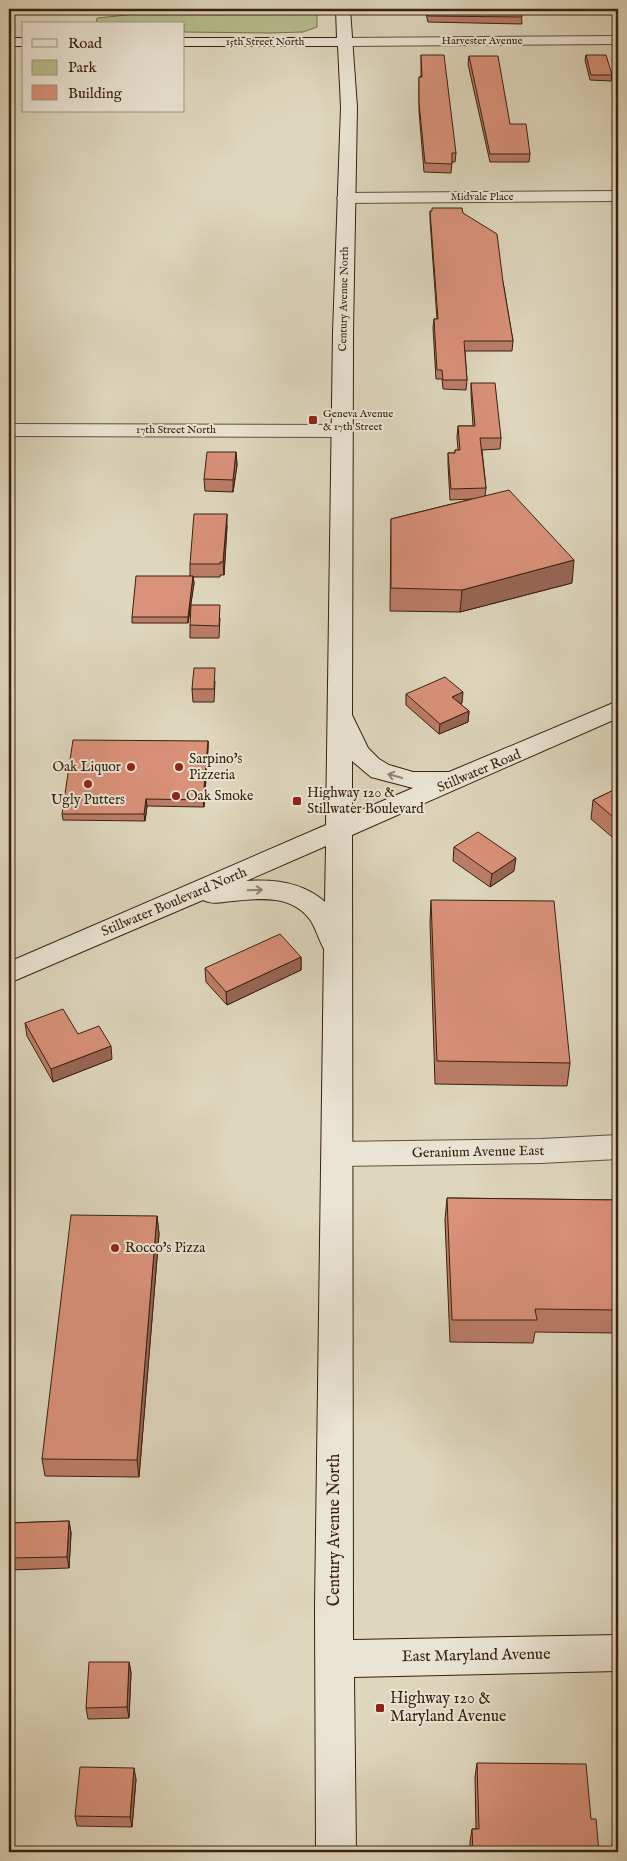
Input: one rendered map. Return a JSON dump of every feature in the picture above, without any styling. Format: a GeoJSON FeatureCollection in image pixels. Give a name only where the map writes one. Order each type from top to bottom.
{"type":"FeatureCollection","features":[{"type":"Feature","properties":{"kind":"main road","name":"Century Avenue North"},"geometry":{"type":"LineString","coordinates":[[336,1852],[334,1659],[338,951],[342,430],[349,107],[344,9]]}},
{"type":"Feature","properties":{"kind":"main road","name":"Harvester Avenue"},"geometry":{"type":"LineString","coordinates":[[346,42],[618,40]]}},
{"type":"Feature","properties":{"kind":"main road"},"geometry":{"type":"LineString","coordinates":[[9,42],[22,42]]}},
{"type":"Feature","properties":{"kind":"main road","name":"15th Street North"},"geometry":{"type":"LineString","coordinates":[[185,42],[346,42]]}},
{"type":"Feature","properties":{"kind":"main road","name":"Midvale Place"},"geometry":{"type":"LineString","coordinates":[[346,198],[618,196]]}},
{"type":"Feature","properties":{"kind":"main road","name":"17th Street North"},"geometry":{"type":"LineString","coordinates":[[9,430],[342,430]]}},
{"type":"Feature","properties":{"kind":"main road","name":"Stillwater Road"},"geometry":{"type":"LineString","coordinates":[[339,831],[618,710]]}},
{"type":"Feature","properties":{"kind":"main road"},"geometry":{"type":"LineString","coordinates":[[340,715],[360,754],[379,770],[397,777],[414,780],[460,779]]}},
{"type":"Feature","properties":{"kind":"main road","name":"Stillwater Boulevard North"},"geometry":{"type":"LineString","coordinates":[[9,974],[339,831]]}},
{"type":"Feature","properties":{"kind":"main road"},"geometry":{"type":"LineString","coordinates":[[189,896],[264,890],[279,891],[299,897],[312,904],[320,913],[338,951]]}},
{"type":"Feature","properties":{"kind":"main road","name":"Geranium Avenue East"},"geometry":{"type":"LineString","coordinates":[[337,1154],[541,1151],[618,1147]]}},
{"type":"Feature","properties":{"kind":"main road","name":"East Maryland Avenue"},"geometry":{"type":"LineString","coordinates":[[334,1659],[618,1653]]}},
{"type":"Feature","properties":{"kind":"green space"},"geometry":{"type":"Polygon","coordinates":[[[135,9],[317,9],[317,27],[303,32],[185,32],[185,22],[96,22],[97,18],[127,15],[135,9]]]}},
{"type":"Feature","properties":{"kind":"building"},"geometry":{"type":"Polygon","coordinates":[[[427,9],[521,9],[522,17],[428,16],[427,9]]]}},
{"type":"Feature","properties":{"kind":"building"},"geometry":{"type":"Polygon","coordinates":[[[421,55],[444,55],[456,153],[452,153],[452,164],[425,163],[419,103],[419,77],[422,77],[421,55]]]}},
{"type":"Feature","properties":{"kind":"building"},"geometry":{"type":"Polygon","coordinates":[[[586,55],[606,55],[612,75],[591,75],[586,55]]]}},
{"type":"Feature","properties":{"kind":"building"},"geometry":{"type":"Polygon","coordinates":[[[469,56],[498,56],[510,124],[526,124],[530,154],[490,154],[469,56]]]}},
{"type":"Feature","properties":{"kind":"building"},"geometry":{"type":"Polygon","coordinates":[[[614,72],[618,72],[618,87],[614,72]]]}},
{"type":"Feature","properties":{"kind":"building"},"geometry":{"type":"Polygon","coordinates":[[[432,208],[462,208],[463,213],[497,234],[513,341],[464,341],[467,380],[443,380],[442,370],[437,370],[434,319],[438,319],[430,211],[432,211],[432,208]]]}},
{"type":"Feature","properties":{"kind":"building"},"geometry":{"type":"Polygon","coordinates":[[[471,383],[495,383],[501,438],[480,438],[486,488],[451,489],[448,453],[455,453],[455,450],[460,450],[458,426],[475,426],[471,383]]]}},
{"type":"Feature","properties":{"kind":"building"},"geometry":{"type":"Polygon","coordinates":[[[207,452],[236,452],[233,480],[204,479],[207,452]]]}},
{"type":"Feature","properties":{"kind":"building"},"geometry":{"type":"Polygon","coordinates":[[[509,490],[574,560],[462,590],[391,588],[391,519],[509,490]]]}},
{"type":"Feature","properties":{"kind":"building"},"geometry":{"type":"Polygon","coordinates":[[[194,514],[227,514],[223,562],[220,562],[220,564],[190,564],[194,514]]]}},
{"type":"Feature","properties":{"kind":"building"},"geometry":{"type":"Polygon","coordinates":[[[136,576],[193,576],[188,617],[132,617],[136,576]]]}},
{"type":"Feature","properties":{"kind":"building"},"geometry":{"type":"Polygon","coordinates":[[[191,605],[220,605],[219,626],[190,625],[191,605]]]}},
{"type":"Feature","properties":{"kind":"building"},"geometry":{"type":"Polygon","coordinates":[[[194,668],[215,668],[214,689],[192,689],[194,668]]]}},
{"type":"Feature","properties":{"kind":"building"},"geometry":{"type":"Polygon","coordinates":[[[445,677],[463,692],[452,697],[469,711],[440,724],[406,694],[445,677]]]}},
{"type":"Feature","properties":{"kind":"building"},"geometry":{"type":"Polygon","coordinates":[[[73,740],[208,741],[203,800],[146,799],[144,814],[62,814],[73,740]]]}},
{"type":"Feature","properties":{"kind":"building"},"geometry":{"type":"Polygon","coordinates":[[[618,788],[618,821],[593,800],[618,788]]]}},
{"type":"Feature","properties":{"kind":"building"},"geometry":{"type":"Polygon","coordinates":[[[478,832],[516,858],[492,874],[454,847],[478,832]]]}},
{"type":"Feature","properties":{"kind":"building"},"geometry":{"type":"Polygon","coordinates":[[[431,900],[554,901],[570,1063],[437,1061],[431,900]]]}},
{"type":"Feature","properties":{"kind":"building"},"geometry":{"type":"Polygon","coordinates":[[[280,934],[301,957],[226,992],[205,968],[280,934]]]}},
{"type":"Feature","properties":{"kind":"building"},"geometry":{"type":"Polygon","coordinates":[[[63,1009],[78,1034],[99,1026],[111,1046],[51,1069],[25,1023],[63,1009]]]}},
{"type":"Feature","properties":{"kind":"building"},"geometry":{"type":"Polygon","coordinates":[[[447,1198],[618,1200],[618,1310],[535,1309],[537,1320],[452,1320],[447,1198]]]}},
{"type":"Feature","properties":{"kind":"building"},"geometry":{"type":"Polygon","coordinates":[[[71,1215],[157,1216],[137,1460],[42,1459],[71,1215]]]}},
{"type":"Feature","properties":{"kind":"building"},"geometry":{"type":"Polygon","coordinates":[[[69,1521],[67,1557],[9,1558],[9,1523],[69,1521]]]}},
{"type":"Feature","properties":{"kind":"building"},"geometry":{"type":"Polygon","coordinates":[[[89,1662],[129,1662],[127,1707],[86,1708],[89,1662]]]}},
{"type":"Feature","properties":{"kind":"building"},"geometry":{"type":"Polygon","coordinates":[[[477,1763],[586,1764],[591,1819],[596,1819],[599,1852],[473,1852],[472,1829],[479,1829],[477,1763]]]}},
{"type":"Feature","properties":{"kind":"building"},"geometry":{"type":"Polygon","coordinates":[[[80,1767],[134,1768],[130,1817],[75,1816],[80,1767]]]}},
{"type":"Feature","properties":{"kind":"place","name":"Geneva Avenue & 17th Street"},"geometry":{"type":"Point","coordinates":[313,420]}},
{"type":"Feature","properties":{"kind":"place","name":"Oak Liquor"},"geometry":{"type":"Point","coordinates":[131,767]}},
{"type":"Feature","properties":{"kind":"place","name":"Sarpino's Pizzeria"},"geometry":{"type":"Point","coordinates":[179,767]}},
{"type":"Feature","properties":{"kind":"place","name":"Ugly Putters"},"geometry":{"type":"Point","coordinates":[88,784]}},
{"type":"Feature","properties":{"kind":"place","name":"Oak Smoke"},"geometry":{"type":"Point","coordinates":[176,796]}},
{"type":"Feature","properties":{"kind":"place","name":"Highway 120 & Stillwater Boulevard"},"geometry":{"type":"Point","coordinates":[297,801]}},
{"type":"Feature","properties":{"kind":"place","name":"Rocco's Pizza"},"geometry":{"type":"Point","coordinates":[115,1248]}},
{"type":"Feature","properties":{"kind":"place","name":"Highway 120 & Maryland Avenue"},"geometry":{"type":"Point","coordinates":[380,1708]}}]}
